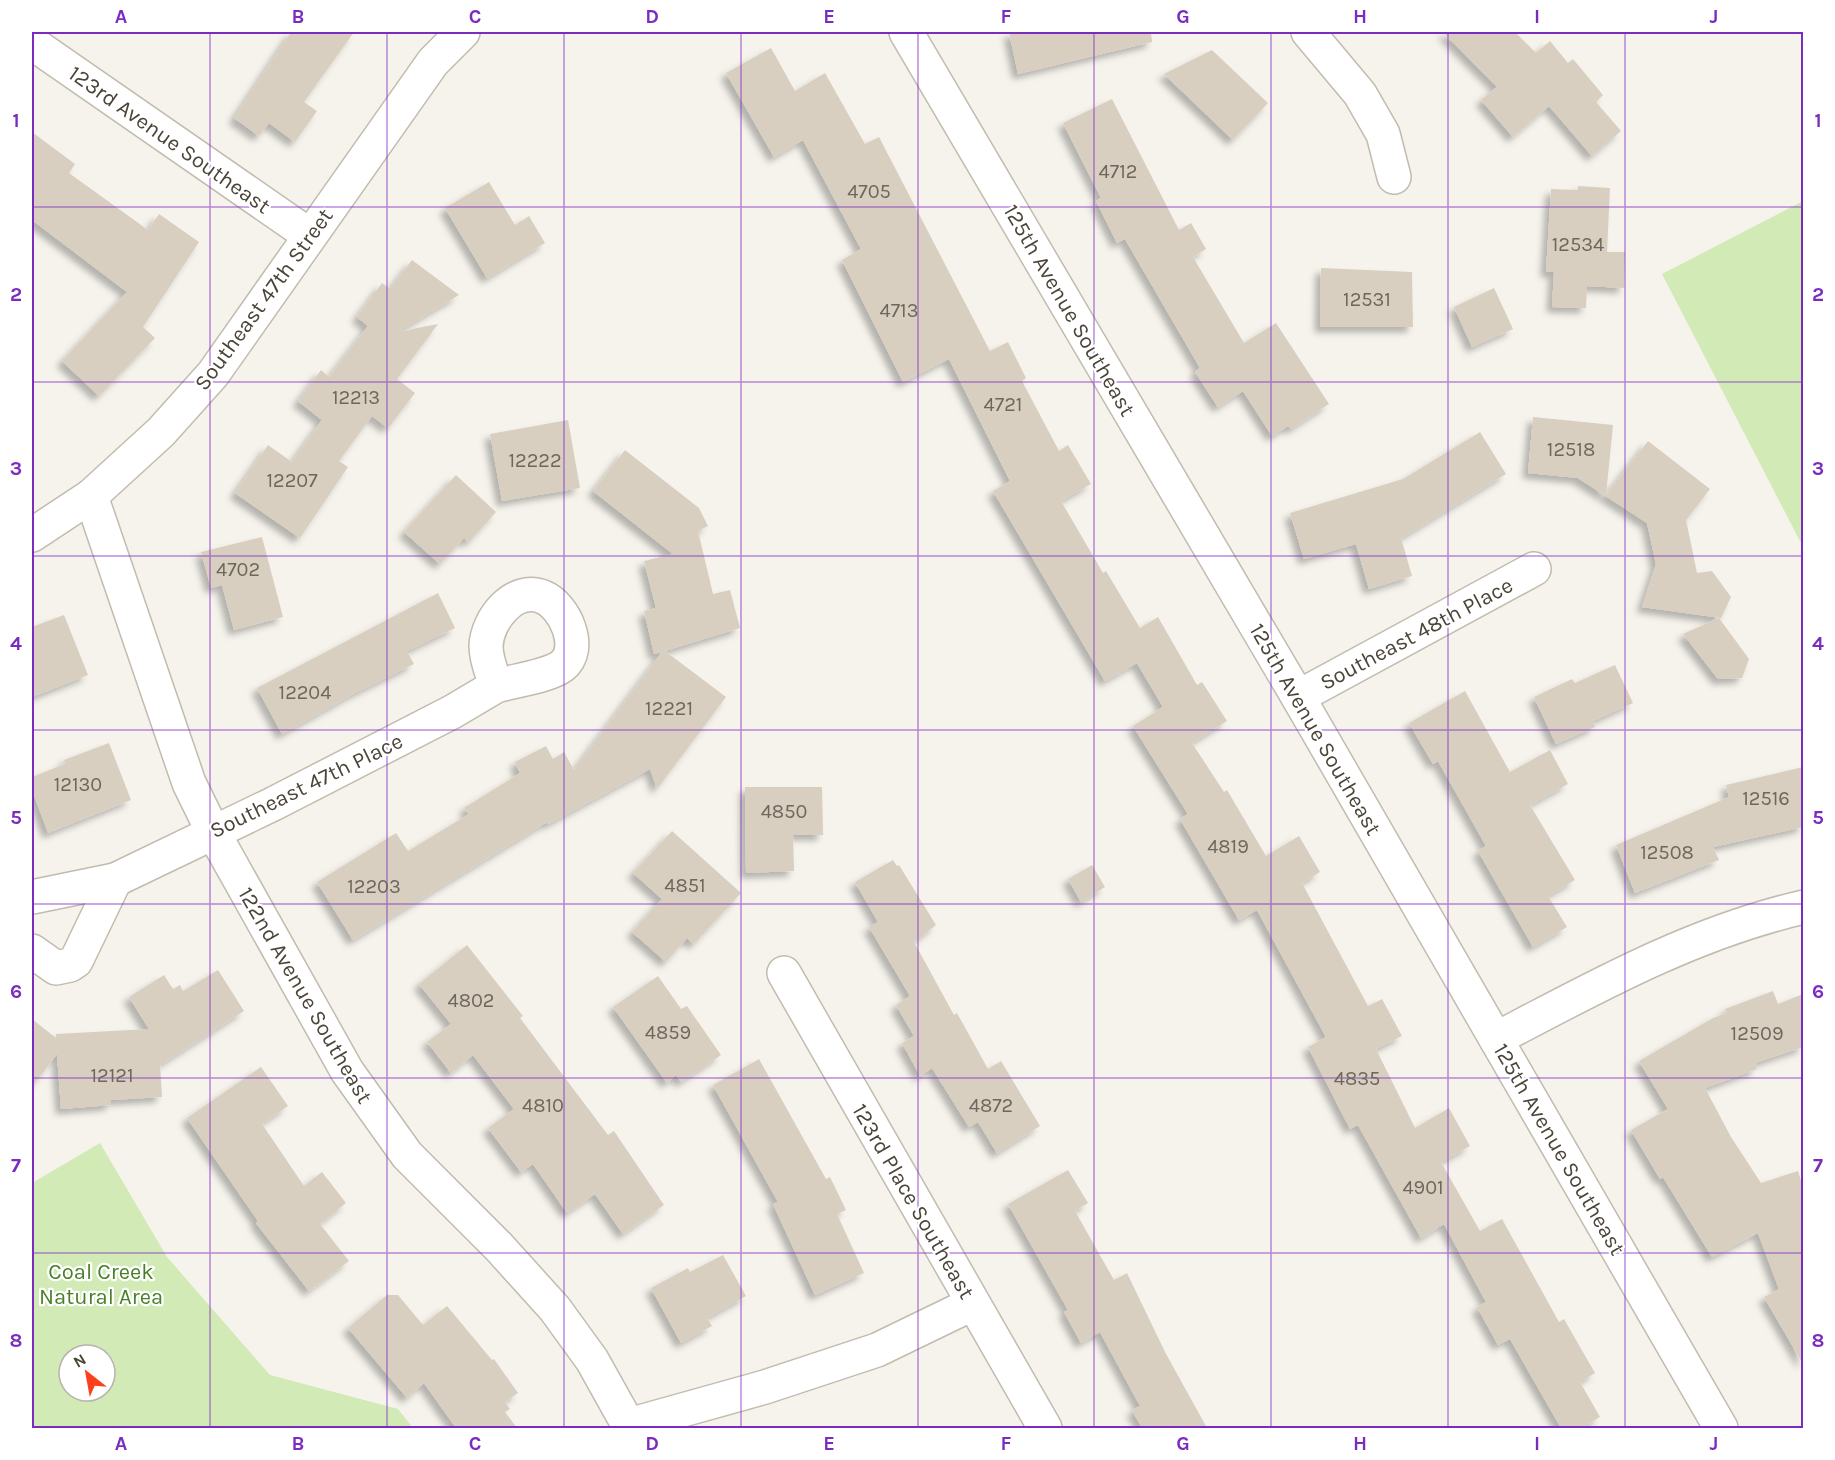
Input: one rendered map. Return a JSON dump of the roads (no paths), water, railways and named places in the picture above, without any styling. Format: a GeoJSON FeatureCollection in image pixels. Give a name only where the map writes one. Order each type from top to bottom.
{"type":"FeatureCollection","features":[{"type":"Feature","properties":{"kind":"street","name":"Southeast 47th Street"},"geometry":{"type":"LineString","coordinates":[[32,535],[91,496],[161,432],[213,374],[433,62],[463,32]]}},
{"type":"Feature","properties":{"kind":"street","name":"125th Avenue Southeast"},"geometry":{"type":"LineString","coordinates":[[906,32],[1298,697],[1721,1428]]}},
{"type":"Feature","properties":{"kind":"street"},"geometry":{"type":"LineString","coordinates":[[1308,32],[1360,94],[1383,134],[1394,177]]}},
{"type":"Feature","properties":{"kind":"street","name":"123rd Avenue Southeast"},"geometry":{"type":"LineString","coordinates":[[32,43],[309,236]]}},
{"type":"Feature","properties":{"kind":"street","name":"122nd Avenue Southeast"},"geometry":{"type":"LineString","coordinates":[[91,496],[169,730],[189,783],[213,832],[347,1071],[376,1115],[407,1155],[499,1247],[555,1309],[592,1360],[630,1426]]}},
{"type":"Feature","properties":{"kind":"street","name":"Southeast 48th Place"},"geometry":{"type":"LineString","coordinates":[[1298,697],[1534,569]]}},
{"type":"Feature","properties":{"kind":"street","name":"Southeast 47th Place"},"geometry":{"type":"LineString","coordinates":[[32,897],[115,880],[326,777],[496,686]]}},
{"type":"Feature","properties":{"kind":"street"},"geometry":{"type":"LineString","coordinates":[[32,951],[56,968],[63,968],[76,961],[115,880]]}},
{"type":"Feature","properties":{"kind":"street"},"geometry":{"type":"LineString","coordinates":[[1496,1039],[1629,969],[1697,941],[1778,913],[1803,907]]}},
{"type":"Feature","properties":{"kind":"street","name":"123rd Place Southeast"},"geometry":{"type":"LineString","coordinates":[[784,973],[1045,1428]]}},
{"type":"Feature","properties":{"kind":"street"},"geometry":{"type":"LineString","coordinates":[[630,1426],[765,1387],[877,1350],[972,1304]]}},
{"type":"Feature","properties":{"kind":"park label","name":"Coal Creek Natural Area"},"geometry":{"type":"Point","coordinates":[101,1284]}}]}
